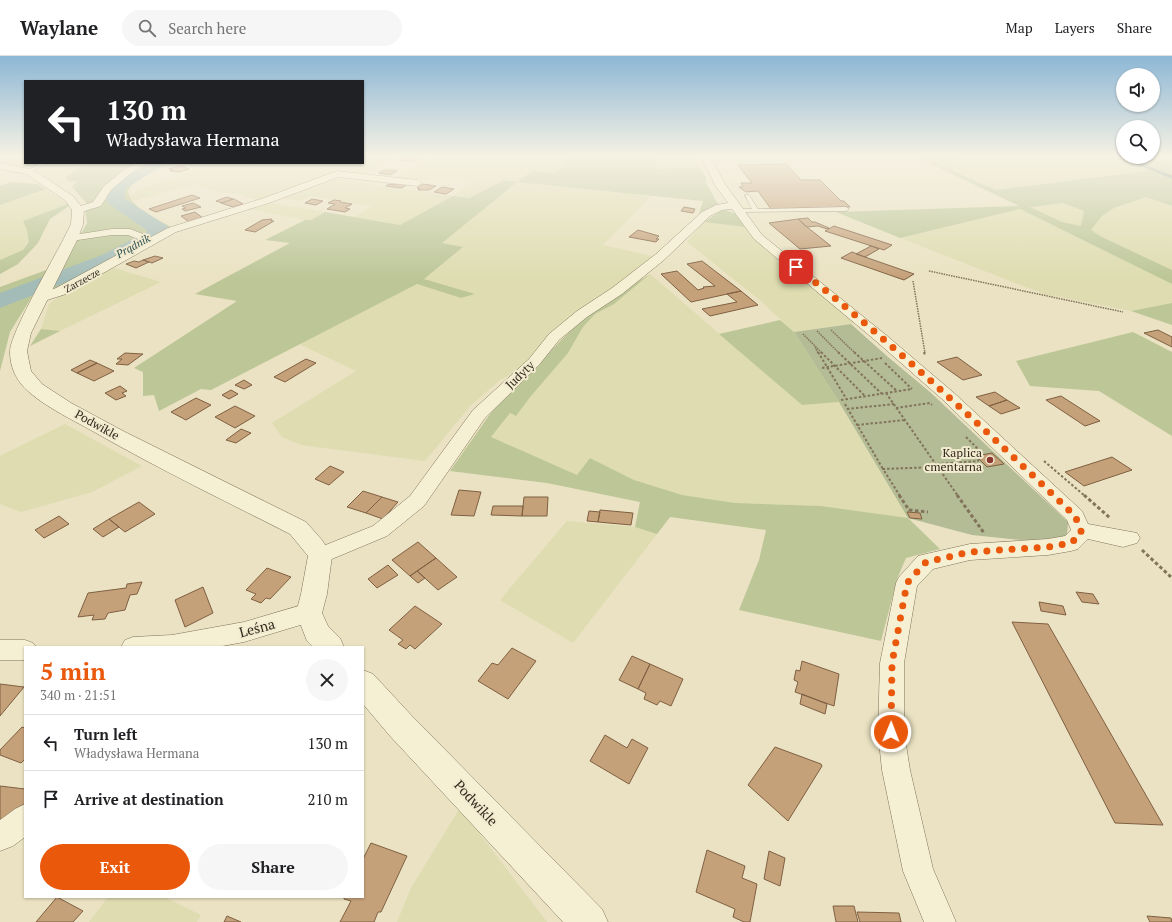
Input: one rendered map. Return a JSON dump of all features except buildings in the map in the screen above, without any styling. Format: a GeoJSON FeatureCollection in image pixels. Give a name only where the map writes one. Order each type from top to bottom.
{"type":"FeatureCollection","features":[{"type":"Feature","properties":{"kind":"street"},"geometry":{"type":"LineString","coordinates":[[66,196],[78,210],[96,204],[101,196]]}},
{"type":"Feature","properties":{"kind":"street","name":"Zarzecze"},"geometry":{"type":"LineString","coordinates":[[42,296],[61,291],[148,240],[172,230],[278,196]]}},
{"type":"Feature","properties":{"kind":"street"},"geometry":{"type":"LineString","coordinates":[[733,196],[744,206],[758,237],[886,342],[1032,474],[1075,516],[1081,530],[1081,534],[1071,543],[1048,547],[970,552],[926,562],[907,583],[892,663],[891,732],[896,770],[918,871],[940,922]]}},
{"type":"Feature","properties":{"kind":"street","name":"Judyty"},"geometry":{"type":"LineString","coordinates":[[320,556],[380,532],[411,506],[417,500],[478,414],[534,362],[554,337],[582,314],[617,290],[660,257],[706,214],[720,207],[744,206]]}},
{"type":"Feature","properties":{"kind":"street","name":"Podwikle"},"geometry":{"type":"LineString","coordinates":[[78,210],[77,224],[71,238],[23,333],[18,351],[22,372],[35,388],[64,407],[118,437],[298,528],[314,546],[320,556]]}},
{"type":"Feature","properties":{"kind":"street"},"geometry":{"type":"LineString","coordinates":[[71,238],[118,232],[130,232],[148,240]]}},
{"type":"Feature","properties":{"kind":"street"},"geometry":{"type":"LineString","coordinates":[[1081,530],[1123,539],[1130,538]]}},
{"type":"Feature","properties":{"kind":"street"},"geometry":{"type":"LineString","coordinates":[[320,556],[314,594],[309,613],[317,633],[329,646]]}},
{"type":"Feature","properties":{"kind":"street","name":"Leśna"},"geometry":{"type":"LineString","coordinates":[[152,646],[172,645],[244,632],[309,613]]}},
{"type":"Feature","properties":{"kind":"street"},"geometry":{"type":"LineString","coordinates":[[221,646],[244,632]]}},
{"type":"Feature","properties":{"kind":"street"},"geometry":{"type":"LineString","coordinates":[[0,650],[24,650]]}},
{"type":"Feature","properties":{"kind":"street","name":"Podwikle"},"geometry":{"type":"LineString","coordinates":[[364,684],[401,726],[589,922]]}},
{"type":"Feature","properties":{"kind":"street"},"geometry":{"type":"LineString","coordinates":[[0,836],[3,836],[24,820]]}},
{"type":"Feature","properties":{"kind":"lane"},"geometry":{"type":"LineString","coordinates":[[744,206],[846,209]]}},
{"type":"Feature","properties":{"kind":"path"},"geometry":{"type":"LineString","coordinates":[[929,271],[1123,312]]}},
{"type":"Feature","properties":{"kind":"path"},"geometry":{"type":"LineString","coordinates":[[913,281],[926,359]]}},
{"type":"Feature","properties":{"kind":"path"},"geometry":{"type":"LineString","coordinates":[[831,330],[897,391]]}},
{"type":"Feature","properties":{"kind":"path"},"geometry":{"type":"LineString","coordinates":[[817,331],[882,394]]}},
{"type":"Feature","properties":{"kind":"path"},"geometry":{"type":"LineString","coordinates":[[803,334],[865,396]]}},
{"type":"Feature","properties":{"kind":"path"},"geometry":{"type":"LineString","coordinates":[[812,343],[847,400]]}},
{"type":"Feature","properties":{"kind":"path"},"geometry":{"type":"LineString","coordinates":[[822,368],[888,357]]}},
{"type":"Feature","properties":{"kind":"path"},"geometry":{"type":"LineString","coordinates":[[841,400],[916,388]]}},
{"type":"Feature","properties":{"kind":"path"},"geometry":{"type":"LineString","coordinates":[[886,393],[996,551]]}},
{"type":"Feature","properties":{"kind":"path"},"geometry":{"type":"LineString","coordinates":[[896,408],[930,403],[935,408]]}},
{"type":"Feature","properties":{"kind":"path"},"geometry":{"type":"LineString","coordinates":[[845,404],[909,510],[928,512]]}},
{"type":"Feature","properties":{"kind":"path"},"geometry":{"type":"LineString","coordinates":[[847,409],[894,404]]}},
{"type":"Feature","properties":{"kind":"path"},"geometry":{"type":"LineString","coordinates":[[857,425],[905,420]]}},
{"type":"Feature","properties":{"kind":"path"},"geometry":{"type":"LineString","coordinates":[[883,469],[938,466],[979,461],[972,454],[982,453],[961,433]]}},
{"type":"Feature","properties":{"kind":"shaded area"},"geometry":{"type":"Polygon","coordinates":[[[25,196],[57,196],[68,204],[23,221],[27,230],[29,242],[23,250],[0,260],[0,205],[25,196]]]}},
{"type":"Feature","properties":{"kind":"shaded area"},"geometry":{"type":"Polygon","coordinates":[[[130,196],[151,196],[133,201],[130,196]]]}},
{"type":"Feature","properties":{"kind":"shaded area"},"geometry":{"type":"Polygon","coordinates":[[[246,196],[273,196],[260,201],[246,196]]]}},
{"type":"Feature","properties":{"kind":"shaded area"},"geometry":{"type":"Polygon","coordinates":[[[280,196],[309,196],[300,201],[278,197],[280,196]]]}},
{"type":"Feature","properties":{"kind":"shaded area"},"geometry":{"type":"Polygon","coordinates":[[[313,196],[452,196],[400,225],[354,217],[372,206],[313,196]]]}},
{"type":"Feature","properties":{"kind":"shaded area"},"geometry":{"type":"Polygon","coordinates":[[[456,196],[472,196],[469,198],[456,196]]]}},
{"type":"Feature","properties":{"kind":"shaded area"},"geometry":{"type":"Polygon","coordinates":[[[498,196],[651,196],[603,245],[656,257],[523,366],[499,381],[471,405],[425,461],[301,445],[282,437],[272,423],[356,371],[299,344],[417,284],[461,298],[475,294],[424,279],[463,247],[441,243],[498,196]]]}},
{"type":"Feature","properties":{"kind":"shaded area"},"geometry":{"type":"Polygon","coordinates":[[[1146,197],[1172,206],[1172,270],[1102,237],[1091,230],[1102,216],[1114,208],[1146,197]]]}},
{"type":"Feature","properties":{"kind":"shaded area"},"geometry":{"type":"Polygon","coordinates":[[[266,202],[325,212],[311,220],[305,220],[245,208],[266,202]]]}},
{"type":"Feature","properties":{"kind":"shaded area"},"geometry":{"type":"Polygon","coordinates":[[[1063,203],[1084,211],[1081,226],[1062,222],[1029,207],[1063,203]]]}},
{"type":"Feature","properties":{"kind":"shaded area"},"geometry":{"type":"Polygon","coordinates":[[[1020,209],[1172,284],[1172,303],[1131,311],[1044,294],[900,238],[1020,209]]]}},
{"type":"Feature","properties":{"kind":"shaded area"},"geometry":{"type":"Polygon","coordinates":[[[704,222],[745,227],[856,323],[794,332],[761,301],[687,242],[704,222]]]}},
{"type":"Feature","properties":{"kind":"shaded area"},"geometry":{"type":"Polygon","coordinates":[[[114,268],[161,282],[60,331],[41,329],[49,304],[67,291],[114,268]]]}},
{"type":"Feature","properties":{"kind":"shaded area"},"geometry":{"type":"Polygon","coordinates":[[[650,274],[802,405],[839,402],[908,518],[821,506],[735,503],[682,495],[634,480],[590,458],[577,475],[491,437],[510,413],[516,416],[568,353],[583,327],[595,314],[614,304],[650,274]]]}},
{"type":"Feature","properties":{"kind":"shaded area"},"geometry":{"type":"Polygon","coordinates":[[[65,424],[142,466],[92,492],[21,512],[0,504],[0,456],[65,424]]]}},
{"type":"Feature","properties":{"kind":"shaded area"},"geometry":{"type":"Polygon","coordinates":[[[567,521],[635,527],[657,534],[573,643],[500,600],[567,521]]]}},
{"type":"Feature","properties":{"kind":"shaded area"},"geometry":{"type":"Polygon","coordinates":[[[460,808],[547,922],[397,922],[411,888],[460,808]]]}},
{"type":"Feature","properties":{"kind":"shaded area"},"geometry":{"type":"Polygon","coordinates":[[[107,898],[166,898],[201,915],[197,922],[89,922],[107,898]]]}},
{"type":"Feature","properties":{"kind":"green space"},"geometry":{"type":"Polygon","coordinates":[[[0,196],[25,196],[0,205],[0,196]]]}},
{"type":"Feature","properties":{"kind":"green space"},"geometry":{"type":"Polygon","coordinates":[[[80,196],[101,196],[95,202],[88,205],[80,196]]]}},
{"type":"Feature","properties":{"kind":"green space"},"geometry":{"type":"Polygon","coordinates":[[[108,196],[130,196],[139,208],[171,227],[170,230],[52,291],[60,271],[87,223],[85,209],[105,201],[108,196]]]}},
{"type":"Feature","properties":{"kind":"green space"},"geometry":{"type":"Polygon","coordinates":[[[452,196],[469,198],[472,196],[499,196],[442,243],[463,247],[424,279],[475,294],[461,298],[417,284],[211,390],[201,389],[159,411],[154,395],[143,396],[143,372],[134,368],[237,301],[195,294],[290,243],[265,240],[305,220],[311,220],[325,212],[400,225],[452,196]]]}},
{"type":"Feature","properties":{"kind":"green space"},"geometry":{"type":"Polygon","coordinates":[[[658,196],[714,196],[718,204],[699,214],[703,201],[658,196]]]}},
{"type":"Feature","properties":{"kind":"green space"},"geometry":{"type":"Polygon","coordinates":[[[999,196],[1172,196],[1172,206],[1146,197],[1114,208],[1102,216],[1091,230],[1102,237],[1172,270],[1172,284],[1020,209],[900,238],[836,212],[1019,206],[999,196]],[[1063,203],[1030,207],[1062,222],[1081,226],[1084,211],[1063,203]]]}},
{"type":"Feature","properties":{"kind":"green space"},"geometry":{"type":"Polygon","coordinates":[[[68,204],[69,206],[50,219],[38,243],[18,264],[0,274],[0,260],[23,250],[29,242],[27,230],[23,221],[68,204]]]}},
{"type":"Feature","properties":{"kind":"green space"},"geometry":{"type":"Polygon","coordinates":[[[726,210],[738,215],[745,227],[704,222],[720,211],[726,210]]]}},
{"type":"Feature","properties":{"kind":"green space"},"geometry":{"type":"Polygon","coordinates":[[[49,269],[10,332],[0,371],[0,287],[49,269]]]}},
{"type":"Feature","properties":{"kind":"green space"},"geometry":{"type":"Polygon","coordinates":[[[650,274],[614,304],[595,314],[583,327],[568,353],[516,416],[510,413],[491,437],[577,475],[590,458],[634,480],[682,495],[735,503],[821,506],[908,518],[940,549],[906,558],[897,579],[881,641],[739,610],[759,560],[766,530],[670,517],[657,534],[635,527],[640,502],[547,483],[450,471],[495,407],[588,313],[650,274]]]}},
{"type":"Feature","properties":{"kind":"green space"},"geometry":{"type":"Polygon","coordinates":[[[1172,303],[1172,325],[1131,311],[1172,303]]]}},
{"type":"Feature","properties":{"kind":"green space"},"geometry":{"type":"Polygon","coordinates":[[[780,320],[794,332],[839,402],[802,405],[719,334],[780,320]]]}},
{"type":"Feature","properties":{"kind":"green space"},"geometry":{"type":"Polygon","coordinates":[[[851,324],[930,392],[1068,522],[1067,536],[1031,541],[972,535],[908,518],[839,402],[794,332],[851,324]]]}},
{"type":"Feature","properties":{"kind":"green space"},"geometry":{"type":"Polygon","coordinates":[[[41,329],[60,331],[30,346],[41,329]]]}},
{"type":"Feature","properties":{"kind":"green space"},"geometry":{"type":"Polygon","coordinates":[[[1133,332],[1172,352],[1172,436],[1099,391],[1030,386],[1016,361],[1133,332]]]}},
{"type":"Feature","properties":{"kind":"waterway","name":"Prądnik"},"geometry":{"type":"LineString","coordinates":[[0,301],[109,259],[158,233],[160,230],[115,200],[116,196]]}},
{"type":"Feature","properties":{"kind":"place","name":"Kaplica cmentarna"},"geometry":{"type":"Point","coordinates":[990,460]}},
{"type":"Feature","properties":{"kind":"route"},"geometry":{"type":"LineString","coordinates":[[796,267],[881,338],[1032,474],[1075,516],[1081,530],[1081,534],[1071,543],[1048,547],[970,552],[926,562],[907,583],[892,663],[891,732]]}}]}
